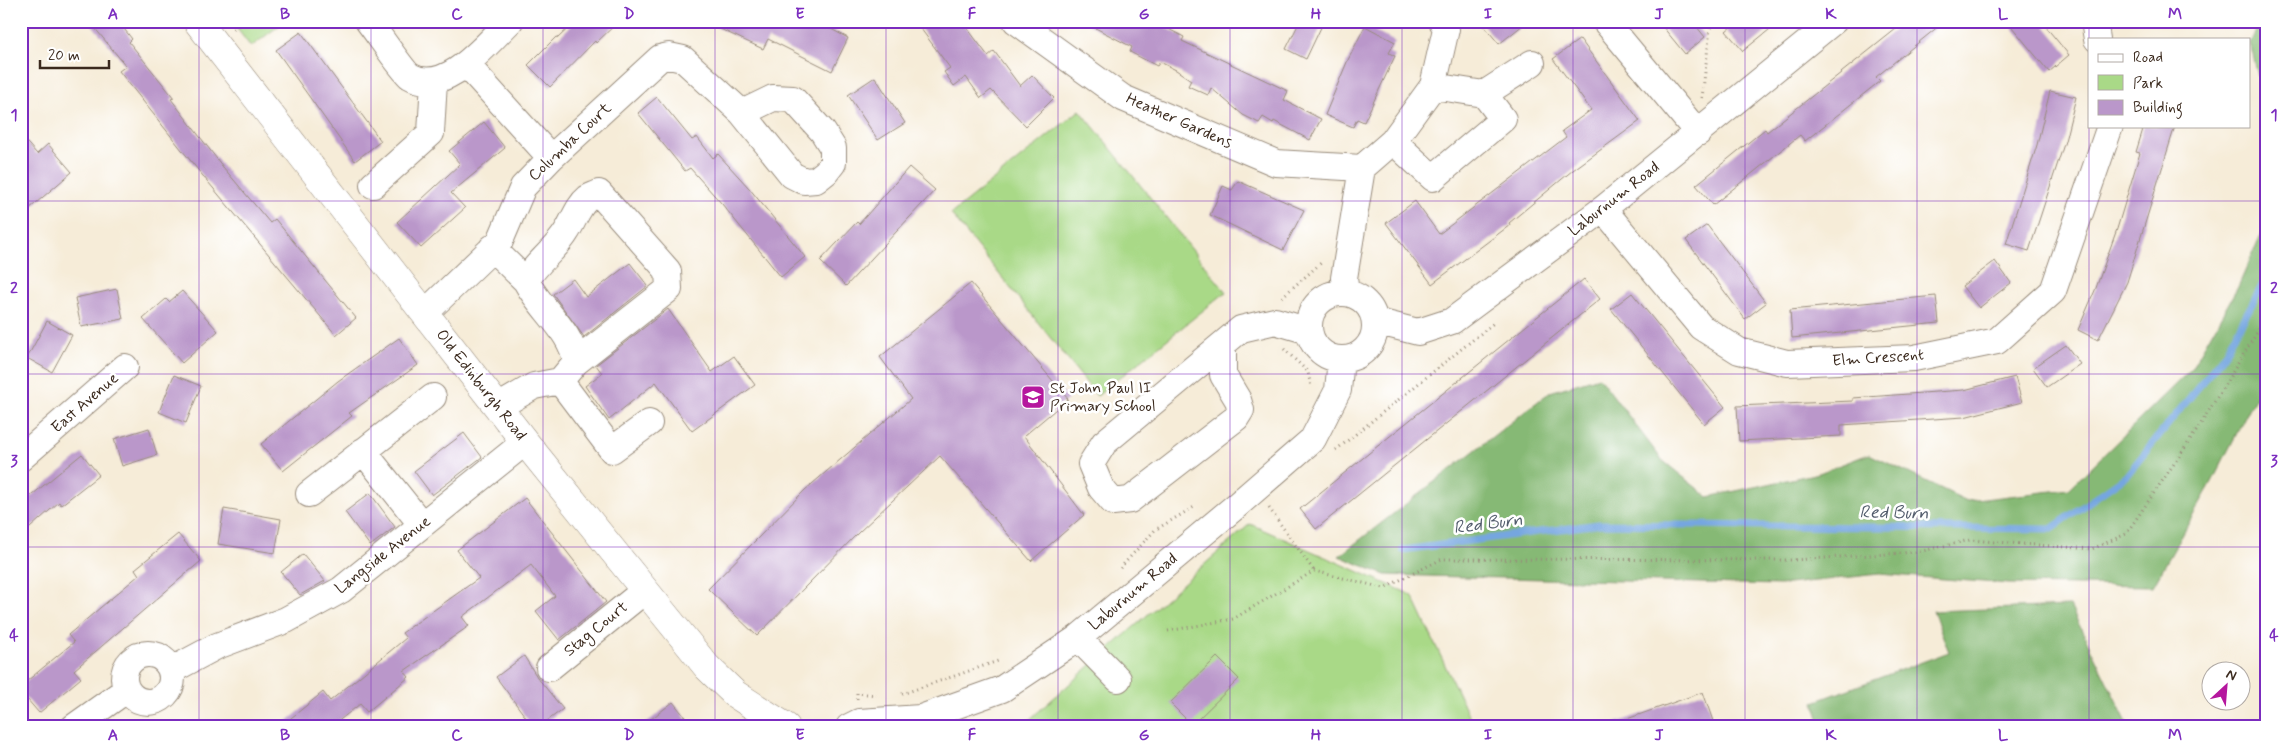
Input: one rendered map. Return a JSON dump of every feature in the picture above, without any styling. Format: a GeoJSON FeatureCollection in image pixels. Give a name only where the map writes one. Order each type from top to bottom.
{"type":"FeatureCollection","features":[{"type":"Feature","properties":{"kind":"main road","name":"Old Edinburgh Road"},"geometry":{"type":"LineString","coordinates":[[197,21],[525,442],[707,668],[728,688],[786,727]]}},
{"type":"Feature","properties":{"kind":"street"},"geometry":{"type":"LineString","coordinates":[[368,21],[410,76],[429,82],[445,78],[466,64],[510,21]]}},
{"type":"Feature","properties":{"kind":"street","name":"Heather Gardens"},"geometry":{"type":"LineString","coordinates":[[1016,21],[1123,98],[1276,163],[1362,168]]}},
{"type":"Feature","properties":{"kind":"street"},"geometry":{"type":"LineString","coordinates":[[1346,293],[1344,278],[1362,168],[1393,141],[1433,86],[1446,29],[1442,21]]}},
{"type":"Feature","properties":{"kind":"street"},"geometry":{"type":"LineString","coordinates":[[1605,21],[1698,133]]}},
{"type":"Feature","properties":{"kind":"street","name":"Laburnum Road"},"geometry":{"type":"LineString","coordinates":[[1375,321],[1418,332],[1452,321],[1603,209],[1834,21]]}},
{"type":"Feature","properties":{"kind":"street"},"geometry":{"type":"LineString","coordinates":[[2094,21],[2097,38]]}},
{"type":"Feature","properties":{"kind":"street","name":"Columba Court"},"geometry":{"type":"LineString","coordinates":[[426,313],[500,241],[523,187],[551,158],[660,58],[669,56],[683,58],[742,114]]}},
{"type":"Feature","properties":{"kind":"street"},"geometry":{"type":"LineString","coordinates":[[1433,86],[1484,94],[1532,63]]}},
{"type":"Feature","properties":{"kind":"street"},"geometry":{"type":"LineString","coordinates":[[466,64],[551,158]]}},
{"type":"Feature","properties":{"kind":"street"},"geometry":{"type":"LineString","coordinates":[[373,185],[431,133],[434,80]]}},
{"type":"Feature","properties":{"kind":"street"},"geometry":{"type":"LineString","coordinates":[[1393,141],[1433,178],[1503,119],[1484,94]]}},
{"type":"Feature","properties":{"kind":"street","name":"Elm Crescent"},"geometry":{"type":"LineString","coordinates":[[1603,209],[1701,327],[1739,351],[1787,364],[1914,358],[1997,341],[2053,291],[2109,128]]}},
{"type":"Feature","properties":{"kind":"street"},"geometry":{"type":"LineString","coordinates":[[498,407],[534,386],[568,372],[669,289],[668,271],[598,193],[588,198],[579,208],[566,233],[552,251],[533,268],[526,282]]}},
{"type":"Feature","properties":{"kind":"street"},"geometry":{"type":"LineString","coordinates":[[492,248],[526,282],[534,296],[570,341],[568,372],[612,450],[649,423]]}},
{"type":"Feature","properties":{"kind":"street"},"geometry":{"type":"LineString","coordinates":[[1346,293],[1356,296],[1365,302],[1375,321],[1372,340],[1367,348],[1351,358],[1341,359],[1324,354],[1312,340],[1309,331],[1309,321],[1318,303],[1326,297],[1346,293]]}},
{"type":"Feature","properties":{"kind":"street"},"geometry":{"type":"LineString","coordinates":[[1223,346],[1224,375],[1238,400],[1241,410],[1236,418],[1130,500],[1113,502],[1102,488],[1091,464],[1104,443],[1223,346],[1241,329],[1275,321],[1309,331]]}},
{"type":"Feature","properties":{"kind":"street","name":"Laburnum Road"},"geometry":{"type":"LineString","coordinates":[[849,727],[859,722],[921,718],[1002,689],[1078,638],[1313,439],[1338,390],[1341,359]]}},
{"type":"Feature","properties":{"kind":"street","name":"East Avenue"},"geometry":{"type":"LineString","coordinates":[[21,458],[125,367]]}},
{"type":"Feature","properties":{"kind":"street"},"geometry":{"type":"LineString","coordinates":[[309,494],[433,397]]}},
{"type":"Feature","properties":{"kind":"street","name":"Langside Avenue"},"geometry":{"type":"LineString","coordinates":[[172,670],[217,646],[286,620],[341,590],[525,442]]}},
{"type":"Feature","properties":{"kind":"street"},"geometry":{"type":"LineString","coordinates":[[363,451],[422,525]]}},
{"type":"Feature","properties":{"kind":"street","name":"Stag Court"},"geometry":{"type":"LineString","coordinates":[[549,668],[644,591]]}},
{"type":"Feature","properties":{"kind":"street"},"geometry":{"type":"LineString","coordinates":[[1078,638],[1118,678]]}},
{"type":"Feature","properties":{"kind":"street"},"geometry":{"type":"LineString","coordinates":[[152,653],[164,659],[172,670],[172,684],[161,699],[148,702],[135,699],[126,690],[123,676],[128,663],[138,655],[152,653]]}},
{"type":"Feature","properties":{"kind":"street"},"geometry":{"type":"LineString","coordinates":[[74,727],[126,690]]}},
{"type":"Feature","properties":{"kind":"path"},"geometry":{"type":"LineString","coordinates":[[1698,133],[1711,21]]}},
{"type":"Feature","properties":{"kind":"path"},"geometry":{"type":"LineString","coordinates":[[1256,489],[1314,571],[1384,588],[1442,559],[1793,560],[1918,552],[1970,540],[2092,549],[2126,534],[2197,430],[2258,331],[2267,311]]}},
{"type":"Feature","properties":{"kind":"path"},"geometry":{"type":"LineString","coordinates":[[1328,455],[1498,320]]}},
{"type":"Feature","properties":{"kind":"path"},"geometry":{"type":"LineString","coordinates":[[1168,631],[1233,619],[1314,571]]}},
{"type":"Feature","properties":{"kind":"green space"},"geometry":{"type":"Polygon","coordinates":[[[231,21],[285,21],[251,47],[231,21]]]}},
{"type":"Feature","properties":{"kind":"green space"},"geometry":{"type":"Polygon","coordinates":[[[2261,21],[2267,21],[2267,112],[2250,43],[2261,21]]]}},
{"type":"Feature","properties":{"kind":"green space"},"geometry":{"type":"Polygon","coordinates":[[[1080,110],[1226,292],[1097,396],[951,214],[1080,110]]]}},
{"type":"Feature","properties":{"kind":"green space"},"geometry":{"type":"Polygon","coordinates":[[[2267,222],[2267,374],[2212,482],[2153,586],[2009,584],[1879,574],[1780,585],[1385,575],[1339,556],[1550,392],[1599,377],[1662,460],[1708,497],[1819,473],[1869,454],[1967,501],[2069,489],[2191,369],[2238,287],[2267,222]]]}},
{"type":"Feature","properties":{"kind":"green space"},"geometry":{"type":"Polygon","coordinates":[[[1250,524],[1412,595],[1474,727],[1021,727],[1250,524]]]}},
{"type":"Feature","properties":{"kind":"green space"},"geometry":{"type":"Polygon","coordinates":[[[2070,606],[2129,727],[1822,727],[1814,702],[1949,652],[1933,611],[2070,606]]]}},
{"type":"Feature","properties":{"kind":"building"},"geometry":{"type":"Polygon","coordinates":[[[89,21],[118,21],[132,39],[129,42],[174,98],[171,99],[223,167],[270,223],[275,219],[356,318],[336,335],[198,170],[119,71],[126,66],[89,21]]]}},
{"type":"Feature","properties":{"kind":"building"},"geometry":{"type":"Polygon","coordinates":[[[576,21],[619,21],[596,43],[595,41],[550,87],[528,65],[556,37],[558,38],[576,21]]]}},
{"type":"Feature","properties":{"kind":"building"},"geometry":{"type":"Polygon","coordinates":[[[703,21],[816,21],[848,38],[832,71],[768,39],[763,49],[703,21]]]}},
{"type":"Feature","properties":{"kind":"building"},"geometry":{"type":"Polygon","coordinates":[[[915,21],[962,21],[988,56],[994,51],[1020,86],[1032,75],[1054,98],[1026,126],[991,90],[981,98],[966,77],[954,86],[944,72],[950,68],[915,21]]]}},
{"type":"Feature","properties":{"kind":"building"},"geometry":{"type":"Polygon","coordinates":[[[1082,21],[1153,21],[1184,37],[1182,41],[1288,91],[1284,100],[1321,119],[1310,140],[1263,117],[1259,123],[1243,115],[1211,88],[1208,95],[1188,86],[1191,80],[1176,70],[1160,62],[1157,66],[1130,52],[1132,47],[1082,21]]]}},
{"type":"Feature","properties":{"kind":"building"},"geometry":{"type":"Polygon","coordinates":[[[1300,21],[1324,21],[1306,59],[1286,49],[1300,21]]]}},
{"type":"Feature","properties":{"kind":"building"},"geometry":{"type":"Polygon","coordinates":[[[1480,21],[1528,21],[1499,44],[1480,21]]]}},
{"type":"Feature","properties":{"kind":"building"},"geometry":{"type":"Polygon","coordinates":[[[1658,21],[1692,21],[1705,37],[1685,54],[1658,21]]]}},
{"type":"Feature","properties":{"kind":"building"},"geometry":{"type":"Polygon","coordinates":[[[1738,21],[1780,21],[1743,51],[1726,31],[1738,21]]]}},
{"type":"Feature","properties":{"kind":"building"},"geometry":{"type":"Polygon","coordinates":[[[1906,21],[1945,21],[1876,77],[1880,81],[1805,141],[1800,135],[1713,205],[1696,185],[1765,129],[1767,132],[1906,21]]]}},
{"type":"Feature","properties":{"kind":"building"},"geometry":{"type":"Polygon","coordinates":[[[2007,21],[2041,21],[2069,55],[2049,72],[2007,21]]]}},
{"type":"Feature","properties":{"kind":"building"},"geometry":{"type":"Polygon","coordinates":[[[1365,26],[1395,42],[1389,53],[1395,56],[1364,122],[1357,119],[1353,127],[1325,115],[1347,62],[1365,26]]]}},
{"type":"Feature","properties":{"kind":"building"},"geometry":{"type":"Polygon","coordinates":[[[301,32],[381,141],[355,161],[276,50],[301,32]]]}},
{"type":"Feature","properties":{"kind":"building"},"geometry":{"type":"Polygon","coordinates":[[[1580,39],[1640,121],[1573,170],[1509,223],[1510,225],[1432,284],[1386,223],[1415,201],[1439,234],[1566,137],[1562,131],[1591,110],[1553,59],[1580,39]]]}},
{"type":"Feature","properties":{"kind":"building"},"geometry":{"type":"Polygon","coordinates":[[[875,77],[905,123],[878,140],[848,95],[875,77]]]}},
{"type":"Feature","properties":{"kind":"building"},"geometry":{"type":"Polygon","coordinates":[[[2050,91],[2076,97],[2065,141],[2029,251],[2006,244],[2037,145],[2050,91]]]}},
{"type":"Feature","properties":{"kind":"building"},"geometry":{"type":"Polygon","coordinates":[[[657,97],[692,140],[697,137],[713,158],[718,154],[749,188],[805,257],[781,277],[722,204],[690,168],[685,171],[638,113],[657,97]]]}},
{"type":"Feature","properties":{"kind":"building"},"geometry":{"type":"Polygon","coordinates":[[[484,122],[505,148],[451,193],[465,208],[421,248],[397,222],[460,164],[449,151],[484,122]]]}},
{"type":"Feature","properties":{"kind":"building"},"geometry":{"type":"Polygon","coordinates":[[[2143,128],[2174,128],[2127,282],[2098,340],[2078,330],[2096,288],[2117,229],[2140,153],[2136,152],[2143,128]]]}},
{"type":"Feature","properties":{"kind":"building"},"geometry":{"type":"Polygon","coordinates":[[[21,136],[37,154],[48,144],[72,172],[21,216],[21,136]]]}},
{"type":"Feature","properties":{"kind":"building"},"geometry":{"type":"Polygon","coordinates":[[[909,167],[935,190],[846,286],[820,261],[857,222],[859,224],[909,167]]]}},
{"type":"Feature","properties":{"kind":"building"},"geometry":{"type":"Polygon","coordinates":[[[1238,181],[1304,210],[1283,250],[1210,215],[1223,186],[1232,190],[1238,181]]]}},
{"type":"Feature","properties":{"kind":"building"},"geometry":{"type":"Polygon","coordinates":[[[1707,225],[1766,303],[1745,319],[1686,240],[1707,225]]]}},
{"type":"Feature","properties":{"kind":"building"},"geometry":{"type":"Polygon","coordinates":[[[1995,261],[2011,283],[1979,308],[1962,286],[1995,261]]]}},
{"type":"Feature","properties":{"kind":"building"},"geometry":{"type":"Polygon","coordinates":[[[630,263],[648,286],[584,337],[553,294],[573,279],[586,297],[630,263]]]}},
{"type":"Feature","properties":{"kind":"building"},"geometry":{"type":"Polygon","coordinates":[[[1584,279],[1600,299],[1316,529],[1300,509],[1584,279]]]}},
{"type":"Feature","properties":{"kind":"building"},"geometry":{"type":"Polygon","coordinates":[[[971,283],[1068,399],[1024,436],[1084,515],[1031,561],[940,456],[859,532],[757,636],[708,589],[805,490],[911,399],[880,357],[971,283]]]}},
{"type":"Feature","properties":{"kind":"building"},"geometry":{"type":"Polygon","coordinates":[[[117,289],[123,319],[81,327],[75,298],[117,289]]]}},
{"type":"Feature","properties":{"kind":"building"},"geometry":{"type":"Polygon","coordinates":[[[182,291],[218,331],[182,363],[143,319],[166,299],[169,302],[182,291]]]}},
{"type":"Feature","properties":{"kind":"building"},"geometry":{"type":"Polygon","coordinates":[[[1632,293],[1725,407],[1704,424],[1611,309],[1632,293]]]}},
{"type":"Feature","properties":{"kind":"building"},"geometry":{"type":"Polygon","coordinates":[[[1936,296],[1939,323],[1792,338],[1790,310],[1936,296]]]}},
{"type":"Feature","properties":{"kind":"building"},"geometry":{"type":"Polygon","coordinates":[[[668,309],[712,372],[734,356],[755,385],[692,431],[656,382],[609,420],[585,386],[602,373],[596,365],[668,309]]]}},
{"type":"Feature","properties":{"kind":"building"},"geometry":{"type":"Polygon","coordinates":[[[47,321],[72,335],[52,372],[27,358],[47,321]]]}},
{"type":"Feature","properties":{"kind":"building"},"geometry":{"type":"Polygon","coordinates":[[[399,338],[418,365],[349,413],[352,416],[283,471],[261,444],[338,381],[399,338]]]}},
{"type":"Feature","properties":{"kind":"building"},"geometry":{"type":"Polygon","coordinates":[[[2066,345],[2080,364],[2047,387],[2033,368],[2066,345]]]}},
{"type":"Feature","properties":{"kind":"building"},"geometry":{"type":"Polygon","coordinates":[[[174,375],[201,386],[186,423],[159,412],[174,375]]]}},
{"type":"Feature","properties":{"kind":"building"},"geometry":{"type":"Polygon","coordinates":[[[2015,377],[2022,402],[1964,417],[1841,425],[1841,436],[1739,441],[1737,406],[1853,401],[1853,398],[1964,390],[2015,377]]]}},
{"type":"Feature","properties":{"kind":"building"},"geometry":{"type":"Polygon","coordinates":[[[149,428],[157,455],[122,466],[114,439],[149,428]]]}},
{"type":"Feature","properties":{"kind":"building"},"geometry":{"type":"Polygon","coordinates":[[[464,433],[482,457],[432,495],[414,471],[464,433]]]}},
{"type":"Feature","properties":{"kind":"building"},"geometry":{"type":"Polygon","coordinates":[[[82,454],[99,475],[61,505],[59,502],[21,536],[21,504],[82,454]]]}},
{"type":"Feature","properties":{"kind":"building"},"geometry":{"type":"Polygon","coordinates":[[[370,493],[395,527],[370,546],[345,512],[370,493]]]}},
{"type":"Feature","properties":{"kind":"building"},"geometry":{"type":"Polygon","coordinates":[[[525,498],[606,602],[559,640],[536,611],[555,596],[531,565],[462,617],[469,626],[404,671],[409,677],[367,712],[360,704],[331,727],[280,727],[323,692],[330,701],[406,638],[402,633],[479,578],[457,550],[525,498]]]}},
{"type":"Feature","properties":{"kind":"building"},"geometry":{"type":"Polygon","coordinates":[[[224,509],[281,519],[275,553],[218,544],[224,509]]]}},
{"type":"Feature","properties":{"kind":"building"},"geometry":{"type":"Polygon","coordinates":[[[178,534],[201,561],[74,670],[81,678],[39,713],[21,692],[21,686],[74,642],[68,635],[139,575],[135,569],[178,534]]]}},
{"type":"Feature","properties":{"kind":"building"},"geometry":{"type":"Polygon","coordinates":[[[303,554],[325,581],[300,595],[281,572],[303,554]]]}},
{"type":"Feature","properties":{"kind":"building"},"geometry":{"type":"Polygon","coordinates":[[[524,656],[537,677],[563,709],[539,727],[533,727],[496,677],[524,656]]]}},
{"type":"Feature","properties":{"kind":"building"},"geometry":{"type":"Polygon","coordinates":[[[1217,657],[1239,679],[1192,725],[1170,703],[1217,657]]]}},
{"type":"Feature","properties":{"kind":"building"},"geometry":{"type":"Polygon","coordinates":[[[1703,692],[1715,727],[1613,727],[1613,724],[1703,692]]]}},
{"type":"Feature","properties":{"kind":"building"},"geometry":{"type":"Polygon","coordinates":[[[673,702],[693,727],[641,727],[673,702]]]}},
{"type":"Feature","properties":{"kind":"waterway","name":"Red Burn"},"geometry":{"type":"LineString","coordinates":[[1403,550],[1599,524],[2051,529],[2126,476],[2222,358],[2267,277]]}},
{"type":"Feature","properties":{"kind":"place","name":"St John Paul II Primary School"},"geometry":{"type":"Point","coordinates":[1033,397]}}]}
